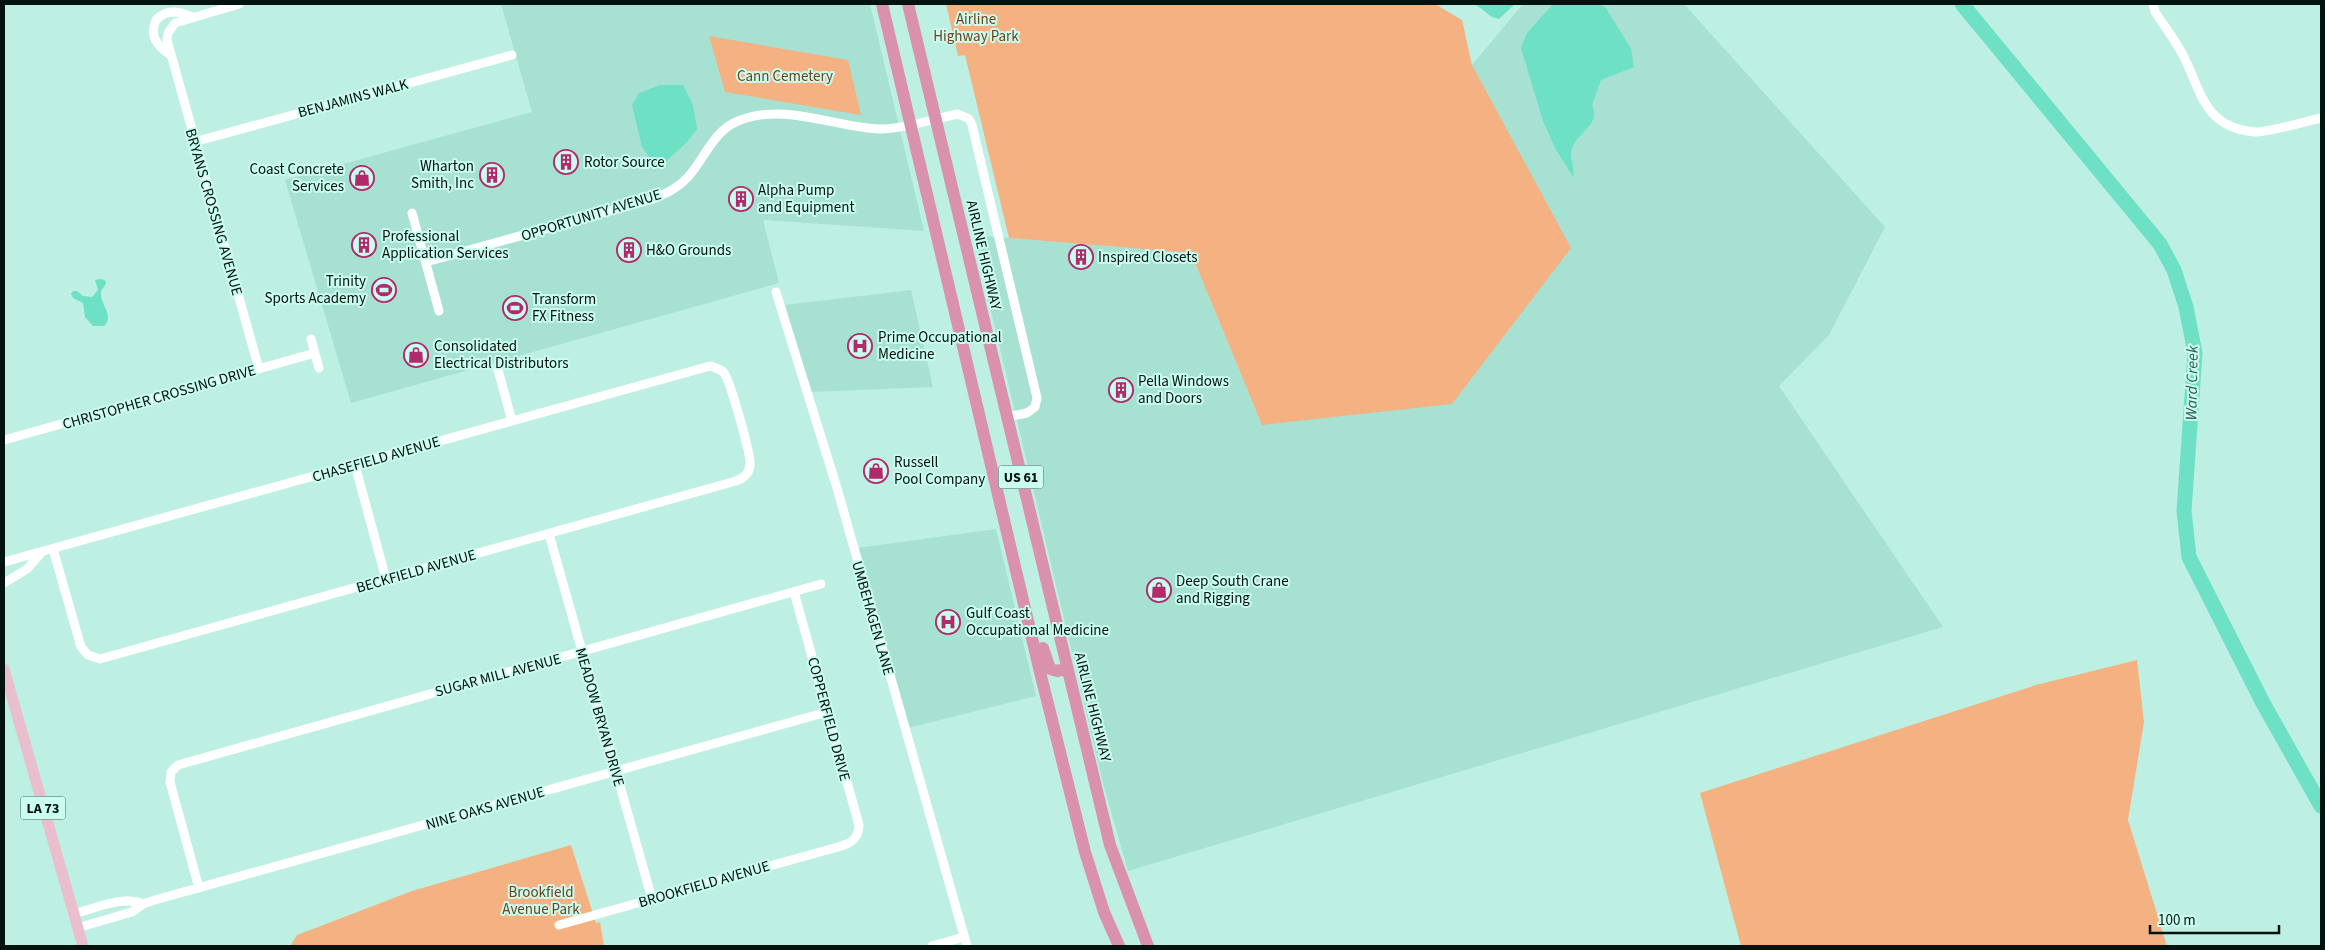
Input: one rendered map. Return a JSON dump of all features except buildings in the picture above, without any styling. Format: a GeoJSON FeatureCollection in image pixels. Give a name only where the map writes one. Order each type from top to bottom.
{"type":"FeatureCollection","features":[{"type":"Feature","properties":{"kind":"highway","name":"US 61"},"geometry":{"type":"LineString","coordinates":[[882,4],[1085,852],[1104,912],[1120,946]]}},
{"type":"Feature","properties":{"kind":"highway","name":"AIRLINE HIGHWAY"},"geometry":{"type":"LineString","coordinates":[[908,4],[1110,845],[1148,946]]}},
{"type":"Feature","properties":{"kind":"highway"},"geometry":{"type":"LineString","coordinates":[[998,490],[1018,546],[1047,663],[1053,671],[1067,669]]}},
{"type":"Feature","properties":{"kind":"main road","name":"LA 73"},"geometry":{"type":"LineString","coordinates":[[4,669],[83,946]]}},
{"type":"Feature","properties":{"kind":"street"},"geometry":{"type":"LineString","coordinates":[[170,55],[167,40],[175,23],[193,16],[239,4]]}},
{"type":"Feature","properties":{"kind":"street"},"geometry":{"type":"LineString","coordinates":[[2153,4],[2155,12],[2183,56],[2203,103],[2213,116],[2233,127],[2256,132],[2321,118]]}},
{"type":"Feature","properties":{"kind":"street"},"geometry":{"type":"LineString","coordinates":[[170,55],[157,44],[154,37],[156,20],[165,13],[172,11],[193,16]]}},
{"type":"Feature","properties":{"kind":"street","name":"BRYANS CROSSING AVENUE"},"geometry":{"type":"LineString","coordinates":[[170,55],[259,369]]}},
{"type":"Feature","properties":{"kind":"street","name":"BENJAMINS WALK"},"geometry":{"type":"LineString","coordinates":[[194,142],[512,55]]}},
{"type":"Feature","properties":{"kind":"street","name":"OPPORTUNITY AVENUE"},"geometry":{"type":"LineString","coordinates":[[426,262],[654,199],[675,189],[689,176],[720,134],[736,122],[759,114],[781,114],[881,130],[958,114],[964,115],[972,125],[978,147],[1037,398],[1035,407],[1027,413],[1006,417]]}},
{"type":"Feature","properties":{"kind":"street"},"geometry":{"type":"LineString","coordinates":[[412,213],[439,311]]}},
{"type":"Feature","properties":{"kind":"street","name":"UMBEHAGEN LANE"},"geometry":{"type":"LineString","coordinates":[[776,292],[837,488],[966,942]]}},
{"type":"Feature","properties":{"kind":"street"},"geometry":{"type":"LineString","coordinates":[[311,339],[319,368]]}},
{"type":"Feature","properties":{"kind":"street","name":"CHRISTOPHER CROSSING DRIVE"},"geometry":{"type":"LineString","coordinates":[[4,440],[315,353]]}},
{"type":"Feature","properties":{"kind":"street","name":"CHASEFIELD AVENUE"},"geometry":{"type":"LineString","coordinates":[[4,562],[710,366],[718,368],[728,378],[750,456],[749,471],[744,478],[736,481]]}},
{"type":"Feature","properties":{"kind":"street"},"geometry":{"type":"LineString","coordinates":[[498,370],[512,421]]}},
{"type":"Feature","properties":{"kind":"street"},"geometry":{"type":"LineString","coordinates":[[355,465],[386,579]]}},
{"type":"Feature","properties":{"kind":"street","name":"BECKFIELD AVENUE"},"geometry":{"type":"LineString","coordinates":[[54,549],[81,647],[86,654],[95,658],[105,658],[736,481]]}},
{"type":"Feature","properties":{"kind":"street","name":"MEADOW BRYAN DRIVE"},"geometry":{"type":"LineString","coordinates":[[549,534],[652,899]]}},
{"type":"Feature","properties":{"kind":"street"},"geometry":{"type":"LineString","coordinates":[[4,583],[27,569],[42,552]]}},
{"type":"Feature","properties":{"kind":"street","name":"SUGAR MILL AVENUE"},"geometry":{"type":"LineString","coordinates":[[199,888],[170,782],[170,775],[175,767],[187,761],[821,584]]}},
{"type":"Feature","properties":{"kind":"street","name":"COPPERFIELD DRIVE"},"geometry":{"type":"LineString","coordinates":[[794,592],[859,825],[856,837],[850,843]]}},
{"type":"Feature","properties":{"kind":"street","name":"NINE OAKS AVENUE"},"geometry":{"type":"LineString","coordinates":[[77,928],[132,912],[143,904],[827,712]]}},
{"type":"Feature","properties":{"kind":"street","name":"BROOKFIELD AVENUE"},"geometry":{"type":"LineString","coordinates":[[559,925],[850,843]]}},
{"type":"Feature","properties":{"kind":"street","name":"NINE OAKS AVENUE"},"geometry":{"type":"LineString","coordinates":[[73,914],[126,900],[143,904]]}},
{"type":"Feature","properties":{"kind":"street"},"geometry":{"type":"LineString","coordinates":[[932,946],[966,942]]}},
{"type":"Feature","properties":{"kind":"shaded area"},"geometry":{"type":"Polygon","coordinates":[[[501,4],[870,4],[924,231],[763,220],[779,283],[351,403],[285,180],[532,112],[501,4]]]}},
{"type":"Feature","properties":{"kind":"shaded area"},"geometry":{"type":"Polygon","coordinates":[[[1475,4],[1515,4],[1499,19],[1492,17],[1475,4]]]}},
{"type":"Feature","properties":{"kind":"shaded area"},"geometry":{"type":"Polygon","coordinates":[[[1523,4],[1684,4],[1885,227],[1829,335],[1779,386],[1943,627],[1128,871],[1103,783],[973,235],[1191,253],[1262,425],[1471,66],[1523,4]]]}},
{"type":"Feature","properties":{"kind":"shaded area"},"geometry":{"type":"Polygon","coordinates":[[[1553,4],[1600,4],[1606,8],[1631,49],[1634,67],[1601,80],[1592,105],[1593,119],[1573,146],[1571,156],[1573,177],[1555,148],[1543,121],[1521,48],[1527,33],[1553,4]]]}},
{"type":"Feature","properties":{"kind":"shaded area"},"geometry":{"type":"Polygon","coordinates":[[[660,85],[683,85],[693,105],[697,129],[688,141],[658,169],[642,147],[632,105],[639,93],[660,85]]]}},
{"type":"Feature","properties":{"kind":"shaded area"},"geometry":{"type":"Polygon","coordinates":[[[101,279],[106,281],[101,296],[108,318],[104,326],[93,326],[85,317],[83,303],[73,298],[71,294],[73,291],[77,291],[83,296],[92,297],[98,290],[95,280],[101,279]]]}},
{"type":"Feature","properties":{"kind":"shaded area","name":"Prime Occupational Medicine"},"geometry":{"type":"Polygon","coordinates":[[[911,290],[933,387],[811,392],[785,305],[911,290]]]}},
{"type":"Feature","properties":{"kind":"shaded area","name":"Gulf Coast Occupational Medicine"},"geometry":{"type":"Polygon","coordinates":[[[996,529],[1036,696],[908,728],[857,548],[996,529]]]}},
{"type":"Feature","properties":{"kind":"green space","name":"Airline Highway Park"},"geometry":{"type":"Polygon","coordinates":[[[946,4],[1435,4],[1462,20],[1472,65],[1571,248],[1452,404],[1262,425],[1191,253],[1009,238],[965,55],[958,56],[946,4]]]}},
{"type":"Feature","properties":{"kind":"green space","name":"Cann Cemetery"},"geometry":{"type":"Polygon","coordinates":[[[709,36],[848,60],[861,115],[725,92],[709,36]]]}},
{"type":"Feature","properties":{"kind":"green space"},"geometry":{"type":"Polygon","coordinates":[[[2137,660],[2144,722],[2128,820],[2167,946],[1741,946],[1700,793],[2036,685],[2137,660]]]}},
{"type":"Feature","properties":{"kind":"green space","name":"Brookfield Avenue Park"},"geometry":{"type":"Polygon","coordinates":[[[571,845],[596,923],[600,922],[604,946],[290,946],[297,935],[412,891],[571,845]]]}},
{"type":"Feature","properties":{"kind":"waterway","name":"Ward Creek"},"geometry":{"type":"LineString","coordinates":[[1962,4],[2160,244],[2174,270],[2186,307],[2195,353],[2184,511],[2189,557],[2263,703],[2321,806]]}},
{"type":"Feature","properties":{"kind":"place","name":"Rotor Source"},"geometry":{"type":"Point","coordinates":[566,162]}},
{"type":"Feature","properties":{"kind":"place","name":"Wharton Smith, Inc"},"geometry":{"type":"Point","coordinates":[492,175]}},
{"type":"Feature","properties":{"kind":"place","name":"Coast Concrete Services"},"geometry":{"type":"Point","coordinates":[362,178]}},
{"type":"Feature","properties":{"kind":"place","name":"Alpha Pump and Equipment"},"geometry":{"type":"Point","coordinates":[741,199]}},
{"type":"Feature","properties":{"kind":"place","name":"Professional Application Services"},"geometry":{"type":"Point","coordinates":[364,245]}},
{"type":"Feature","properties":{"kind":"place","name":"H&O Grounds"},"geometry":{"type":"Point","coordinates":[629,250]}},
{"type":"Feature","properties":{"kind":"place","name":"Inspired Closets"},"geometry":{"type":"Point","coordinates":[1081,257]}},
{"type":"Feature","properties":{"kind":"place","name":"Trinity Sports Academy"},"geometry":{"type":"Point","coordinates":[384,290]}},
{"type":"Feature","properties":{"kind":"place","name":"Transform FX Fitness"},"geometry":{"type":"Point","coordinates":[515,308]}},
{"type":"Feature","properties":{"kind":"place","name":"Prime Occupational Medicine"},"geometry":{"type":"Point","coordinates":[860,346]}},
{"type":"Feature","properties":{"kind":"place","name":"Consolidated Electrical Distributors"},"geometry":{"type":"Point","coordinates":[416,355]}},
{"type":"Feature","properties":{"kind":"place","name":"Pella Windows and Doors"},"geometry":{"type":"Point","coordinates":[1121,390]}},
{"type":"Feature","properties":{"kind":"place","name":"Russell Pool Company"},"geometry":{"type":"Point","coordinates":[876,471]}},
{"type":"Feature","properties":{"kind":"place","name":"Deep South Crane and Rigging"},"geometry":{"type":"Point","coordinates":[1159,590]}},
{"type":"Feature","properties":{"kind":"place","name":"Gulf Coast Occupational Medicine"},"geometry":{"type":"Point","coordinates":[948,622]}}]}
